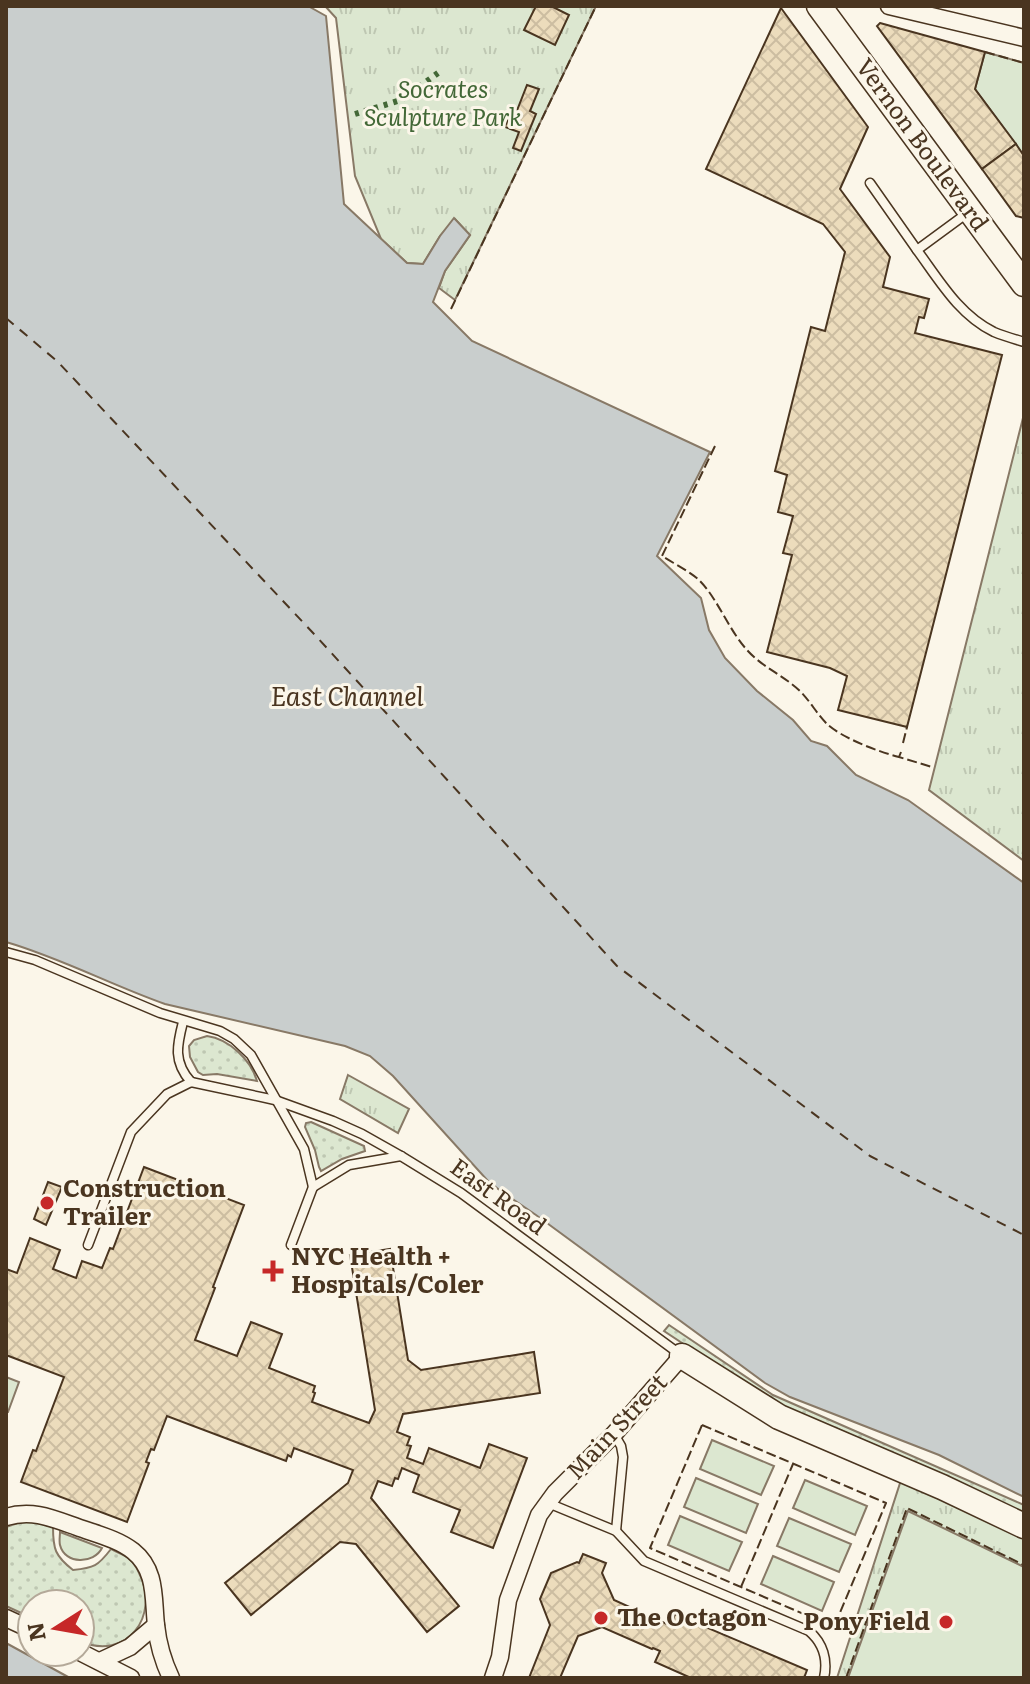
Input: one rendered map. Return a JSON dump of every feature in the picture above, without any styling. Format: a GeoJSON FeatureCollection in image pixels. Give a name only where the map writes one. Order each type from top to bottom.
{"type":"FeatureCollection","features":[{"type":"Feature","properties":{"kind":"street","name":"Vernon Boulevard"},"geometry":{"type":"LineString","coordinates":[[819,6],[970,211],[1013,257],[1024,284]]}},
{"type":"Feature","properties":{"kind":"street"},"geometry":{"type":"LineString","coordinates":[[889,6],[1024,38]]}},
{"type":"Feature","properties":{"kind":"street","name":"Main Street"},"geometry":{"type":"LineString","coordinates":[[493,1678],[502,1647],[508,1600],[536,1522],[547,1503],[614,1434],[682,1356],[779,1417],[1024,1526]]}},
{"type":"Feature","properties":{"kind":"street"},"geometry":{"type":"LineString","coordinates":[[6,1517],[24,1513],[47,1516],[132,1550],[144,1563],[153,1586],[162,1657],[171,1678]]}},
{"type":"Feature","properties":{"kind":"street"},"geometry":{"type":"LineString","coordinates":[[100,1661],[130,1647],[156,1625]]}},
{"type":"Feature","properties":{"kind":"street"},"geometry":{"type":"LineString","coordinates":[[96,1659],[131,1678]]}},
{"type":"Feature","properties":{"kind":"lane"},"geometry":{"type":"LineString","coordinates":[[870,183],[953,300],[977,322],[994,332],[1024,342]]}},
{"type":"Feature","properties":{"kind":"lane"},"geometry":{"type":"LineString","coordinates":[[917,250],[970,211]]}},
{"type":"Feature","properties":{"kind":"lane"},"geometry":{"type":"LineString","coordinates":[[6,952],[35,960],[160,1013],[220,1031],[234,1039],[256,1063],[304,1149],[313,1187],[291,1245]]}},
{"type":"Feature","properties":{"kind":"lane"},"geometry":{"type":"LineString","coordinates":[[88,1245],[131,1132],[167,1094],[191,1082],[180,1066],[176,1052],[183,1022]]}},
{"type":"Feature","properties":{"kind":"lane","name":"East Road"},"geometry":{"type":"LineString","coordinates":[[191,1082],[275,1100],[362,1134],[461,1193],[682,1356]]}},
{"type":"Feature","properties":{"kind":"lane"},"geometry":{"type":"LineString","coordinates":[[313,1187],[349,1165],[401,1156]]}},
{"type":"Feature","properties":{"kind":"lane"},"geometry":{"type":"LineString","coordinates":[[614,1434],[623,1457],[616,1531]]}},
{"type":"Feature","properties":{"kind":"lane"},"geometry":{"type":"LineString","coordinates":[[547,1503],[616,1531],[644,1561],[809,1631],[824,1652],[824,1678]]}},
{"type":"Feature","properties":{"kind":"green space","name":"Socrates Sculpture Park"},"geometry":{"type":"Polygon","coordinates":[[[325,6],[596,6],[455,300],[439,288],[445,271],[470,235],[455,219],[423,264],[407,263],[381,239],[355,176],[336,18],[325,6]]]}},
{"type":"Feature","properties":{"kind":"green space"},"geometry":{"type":"Polygon","coordinates":[[[985,52],[1024,63],[1024,156],[975,89],[985,52]]]}},
{"type":"Feature","properties":{"kind":"green space"},"geometry":{"type":"Polygon","coordinates":[[[1024,414],[1024,861],[929,790],[1024,414]]]}},
{"type":"Feature","properties":{"kind":"green space"},"geometry":{"type":"Polygon","coordinates":[[[207,1036],[223,1041],[238,1052],[257,1081],[198,1072],[190,1057],[189,1046],[194,1040],[207,1036]]]}},
{"type":"Feature","properties":{"kind":"green space"},"geometry":{"type":"Polygon","coordinates":[[[348,1075],[409,1109],[398,1133],[340,1099],[348,1075]]]}},
{"type":"Feature","properties":{"kind":"green space"},"geometry":{"type":"Polygon","coordinates":[[[311,1122],[364,1146],[365,1151],[321,1171],[305,1127],[306,1123],[311,1122]]]}},
{"type":"Feature","properties":{"kind":"green space"},"geometry":{"type":"Polygon","coordinates":[[[669,1325],[773,1395],[1024,1505],[1024,1514],[798,1415],[664,1331],[669,1325]]]}},
{"type":"Feature","properties":{"kind":"green space"},"geometry":{"type":"Polygon","coordinates":[[[6,1377],[19,1382],[8,1412],[6,1412],[6,1377]]]}},
{"type":"Feature","properties":{"kind":"green space"},"geometry":{"type":"Polygon","coordinates":[[[712,1440],[774,1466],[761,1495],[700,1469],[712,1440]]]}},
{"type":"Feature","properties":{"kind":"green space","name":"Pony Field"},"geometry":{"type":"Polygon","coordinates":[[[902,1477],[1024,1537],[1024,1678],[837,1678],[902,1477]]]}},
{"type":"Feature","properties":{"kind":"green space"},"geometry":{"type":"Polygon","coordinates":[[[696,1478],[758,1504],[746,1533],[684,1507],[696,1478]]]}},
{"type":"Feature","properties":{"kind":"green space"},"geometry":{"type":"Polygon","coordinates":[[[805,1480],[867,1506],[855,1535],[793,1508],[805,1480]]]}},
{"type":"Feature","properties":{"kind":"green space","name":"Pony Field"},"geometry":{"type":"Polygon","coordinates":[[[908,1511],[1024,1567],[1024,1678],[848,1678],[908,1511]]]}},
{"type":"Feature","properties":{"kind":"green space"},"geometry":{"type":"Polygon","coordinates":[[[680,1516],[742,1542],[729,1571],[668,1545],[680,1516]]]}},
{"type":"Feature","properties":{"kind":"green space"},"geometry":{"type":"Polygon","coordinates":[[[789,1518],[851,1544],[839,1572],[777,1546],[789,1518]]]}},
{"type":"Feature","properties":{"kind":"green space"},"geometry":{"type":"Polygon","coordinates":[[[27,1520],[53,1527],[56,1552],[73,1570],[95,1565],[111,1549],[132,1561],[145,1589],[146,1605],[135,1631],[125,1640],[112,1645],[96,1646],[96,1588],[16,1588],[16,1611],[6,1606],[6,1527],[27,1520]]]}},
{"type":"Feature","properties":{"kind":"green space"},"geometry":{"type":"Polygon","coordinates":[[[60,1532],[102,1548],[93,1557],[73,1559],[63,1552],[60,1532]]]}},
{"type":"Feature","properties":{"kind":"green space"},"geometry":{"type":"Polygon","coordinates":[[[773,1556],[834,1582],[822,1611],[761,1584],[773,1556]]]}},
{"type":"Feature","properties":{"kind":"water","name":"East Channel"},"geometry":{"type":"Polygon","coordinates":[[[6,6],[308,6],[326,16],[344,204],[407,263],[423,264],[454,218],[470,235],[445,271],[433,302],[472,341],[710,452],[657,556],[701,598],[709,630],[725,658],[757,691],[793,720],[811,741],[827,746],[856,775],[908,800],[1024,883],[1024,1497],[939,1455],[790,1397],[765,1383],[488,1181],[393,1076],[370,1056],[345,1046],[165,1004],[6,942],[6,6]]]}},
{"type":"Feature","properties":{"kind":"water"},"geometry":{"type":"Polygon","coordinates":[[[6,1643],[16,1648],[16,1668],[52,1668],[70,1678],[6,1678],[6,1643]]]}},
{"type":"Feature","properties":{"kind":"building"},"geometry":{"type":"Polygon","coordinates":[[[536,6],[551,6],[569,15],[555,45],[524,30],[536,6]]]}},
{"type":"Feature","properties":{"kind":"building"},"geometry":{"type":"Polygon","coordinates":[[[781,8],[868,127],[840,189],[890,257],[883,287],[929,299],[924,318],[919,317],[915,333],[1002,355],[907,727],[838,710],[847,676],[830,668],[767,652],[792,555],[783,553],[793,516],[778,512],[787,475],[775,471],[811,327],[825,331],[845,252],[823,224],[706,169],[781,8]]]}},
{"type":"Feature","properties":{"kind":"building"},"geometry":{"type":"Polygon","coordinates":[[[880,23],[985,52],[975,89],[1016,144],[982,169],[877,26],[880,23]]]}},
{"type":"Feature","properties":{"kind":"building"},"geometry":{"type":"Polygon","coordinates":[[[527,85],[539,89],[530,111],[536,114],[521,151],[513,148],[519,132],[505,127],[511,111],[516,113],[527,85]]]}},
{"type":"Feature","properties":{"kind":"building"},"geometry":{"type":"Polygon","coordinates":[[[1016,144],[1024,156],[1024,218],[1016,216],[982,169],[1016,144]]]}},
{"type":"Feature","properties":{"kind":"building"},"geometry":{"type":"Polygon","coordinates":[[[144,1167],[244,1205],[195,1340],[237,1356],[251,1322],[282,1334],[269,1368],[315,1386],[312,1402],[369,1423],[375,1410],[350,1255],[390,1249],[408,1360],[421,1370],[534,1352],[540,1393],[403,1414],[397,1432],[410,1437],[407,1458],[423,1464],[429,1448],[480,1468],[489,1444],[527,1458],[493,1548],[451,1532],[460,1510],[413,1492],[419,1475],[402,1468],[392,1486],[378,1481],[371,1498],[459,1606],[427,1632],[356,1544],[340,1542],[251,1615],[225,1583],[348,1483],[353,1470],[294,1448],[286,1461],[167,1416],[146,1462],[149,1463],[127,1522],[21,1482],[64,1377],[6,1355],[6,1269],[17,1273],[30,1238],[60,1250],[53,1269],[76,1278],[82,1261],[102,1268],[110,1248],[113,1249],[144,1167]]]}},
{"type":"Feature","properties":{"kind":"building","name":"Construction Trailer"},"geometry":{"type":"Polygon","coordinates":[[[48,1182],[62,1187],[46,1225],[34,1219],[48,1182]]]}},
{"type":"Feature","properties":{"kind":"building","name":"The Octagon"},"geometry":{"type":"Polygon","coordinates":[[[583,1554],[606,1563],[602,1573],[614,1600],[671,1626],[675,1614],[807,1670],[804,1678],[691,1678],[655,1662],[660,1651],[602,1627],[578,1636],[560,1678],[529,1678],[550,1625],[540,1599],[551,1573],[579,1563],[583,1554]]]}},
{"type":"Feature","properties":{"kind":"ferry route"},"geometry":{"type":"LineString","coordinates":[[6,318],[58,362],[315,635],[617,966],[870,1156],[1024,1235]]}},
{"type":"Feature","properties":{"kind":"hedge"},"geometry":{"type":"LineString","coordinates":[[355,114],[401,100],[438,73]]}},
{"type":"Feature","properties":{"kind":"fence"},"geometry":{"type":"LineString","coordinates":[[451,309],[596,6]]}},
{"type":"Feature","properties":{"kind":"fence"},"geometry":{"type":"LineString","coordinates":[[985,52],[1024,63]]}},
{"type":"Feature","properties":{"kind":"fence"},"geometry":{"type":"LineString","coordinates":[[715,446],[662,556],[698,579],[747,650],[800,691],[827,724],[861,744],[899,757]]}},
{"type":"Feature","properties":{"kind":"fence"},"geometry":{"type":"LineString","coordinates":[[903,743],[907,727]]}},
{"type":"Feature","properties":{"kind":"fence"},"geometry":{"type":"LineString","coordinates":[[901,752],[899,757],[932,767]]}},
{"type":"Feature","properties":{"kind":"fence"},"geometry":{"type":"LineString","coordinates":[[702,1425],[886,1503],[834,1627],[650,1548],[702,1425]]}},
{"type":"Feature","properties":{"kind":"fence"},"geometry":{"type":"LineString","coordinates":[[741,1587],[793,1464]]}},
{"type":"Feature","properties":{"kind":"fence"},"geometry":{"type":"LineString","coordinates":[[846,1678],[907,1508],[1024,1565]]}},
{"type":"Feature","properties":{"kind":"place","name":"Construction Trailer"},"geometry":{"type":"Point","coordinates":[47,1203]}},
{"type":"Feature","properties":{"kind":"place","name":"NYC Health + Hospitals/Coler"},"geometry":{"type":"Point","coordinates":[273,1271]}},
{"type":"Feature","properties":{"kind":"place","name":"The Octagon"},"geometry":{"type":"Point","coordinates":[601,1618]}},
{"type":"Feature","properties":{"kind":"place","name":"Pony Field"},"geometry":{"type":"Point","coordinates":[946,1622]}}]}
